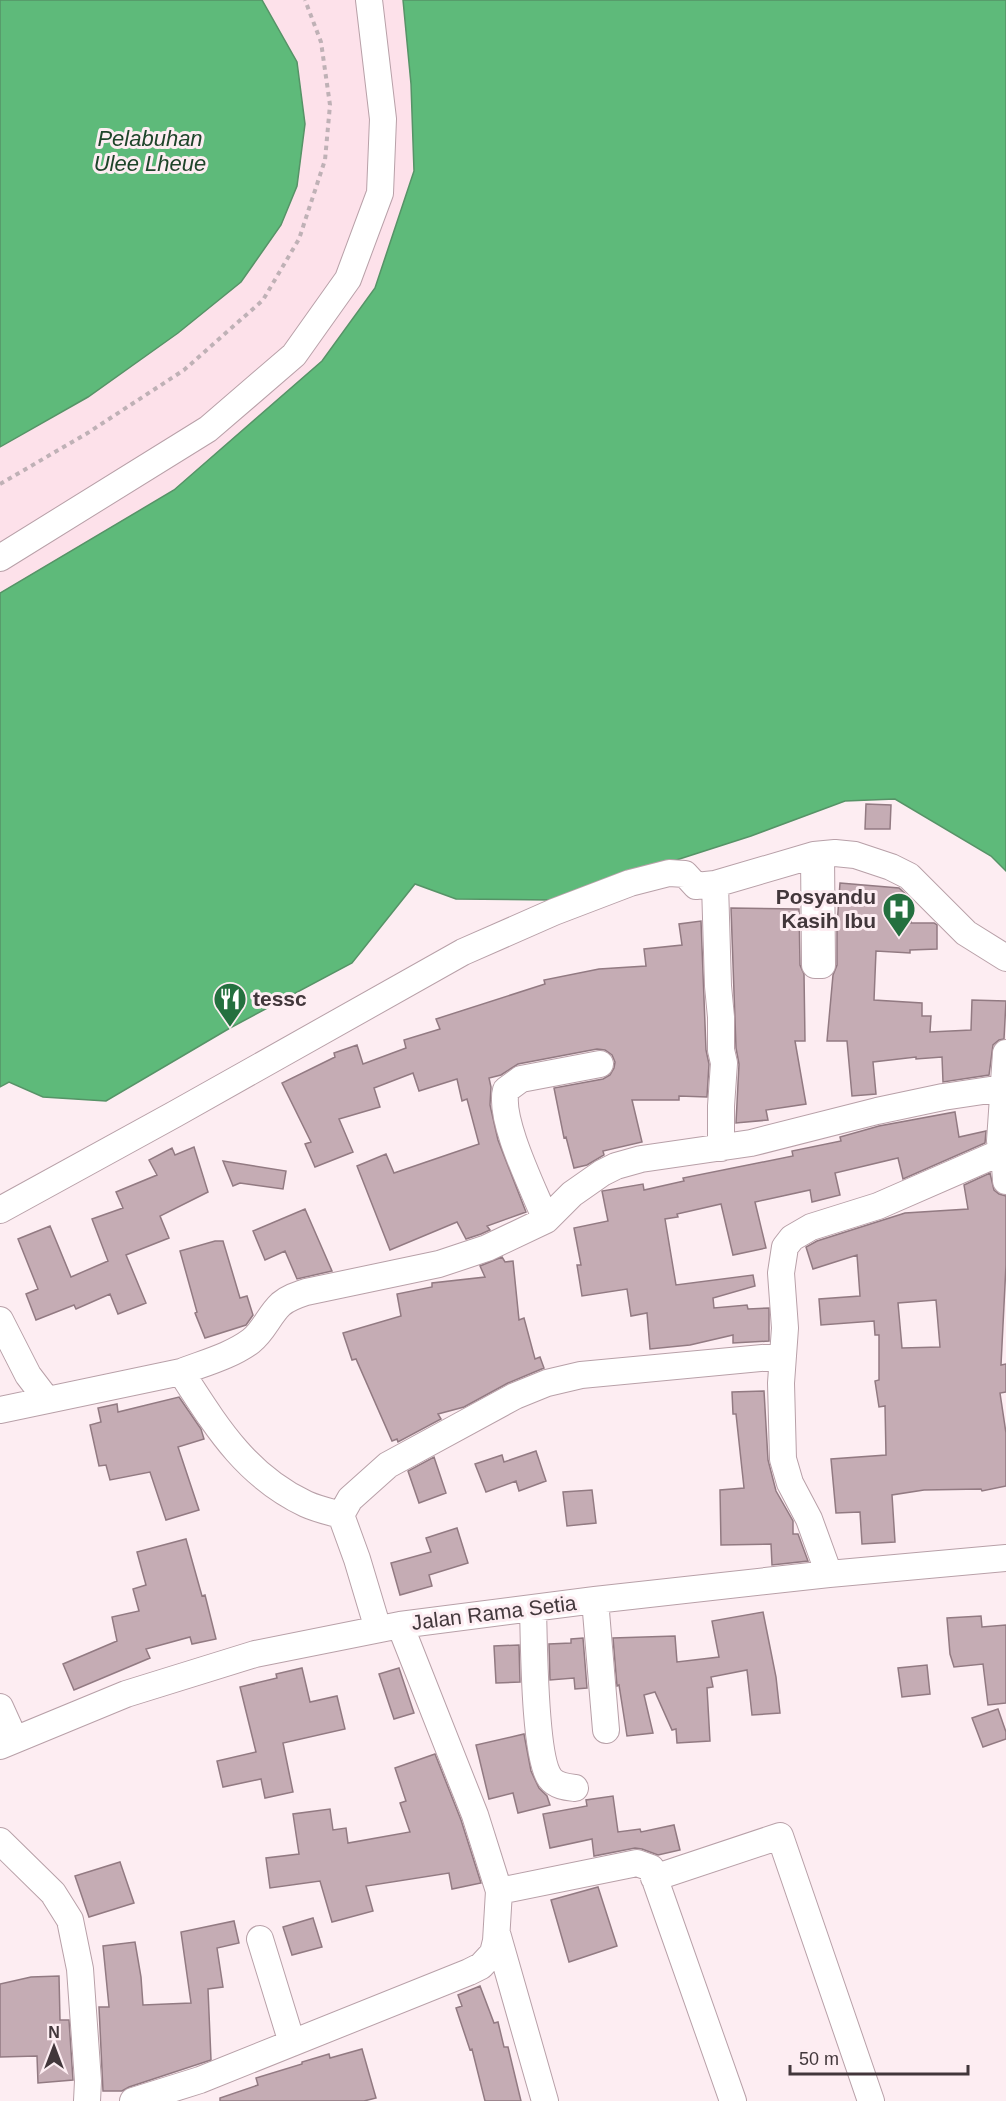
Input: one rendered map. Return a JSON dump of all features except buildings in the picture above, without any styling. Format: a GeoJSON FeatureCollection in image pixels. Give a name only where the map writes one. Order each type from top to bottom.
{"type":"FeatureCollection","features":[{"type":"Feature","properties":{"kind":"street"},"geometry":{"type":"LineString","coordinates":[[0,558],[208,429],[294,355],[348,279],[380,193],[383,119],[369,0]]}},
{"type":"Feature","properties":{"kind":"street"},"geometry":{"type":"LineString","coordinates":[[0,1210],[185,1109],[463,952],[554,912],[630,884],[669,873],[685,874],[696,886],[715,884],[814,855],[835,853],[855,855],[891,867],[909,876],[966,933],[1006,958]]}},
{"type":"Feature","properties":{"kind":"street"},"geometry":{"type":"LineString","coordinates":[[715,884],[718,986],[724,1063],[721,1106],[722,1148]]}},
{"type":"Feature","properties":{"kind":"street"},"geometry":{"type":"LineString","coordinates":[[1006,1053],[1000,1141],[1004,1151],[1006,1181]]}},
{"type":"Feature","properties":{"kind":"street"},"geometry":{"type":"LineString","coordinates":[[546,1220],[508,1124],[504,1104],[506,1090],[521,1079],[600,1064]]}},
{"type":"Feature","properties":{"kind":"street"},"geometry":{"type":"LineString","coordinates":[[0,1410],[181,1371],[234,1351],[252,1341],[281,1303],[292,1297],[465,1257],[546,1220],[572,1194],[616,1166],[641,1159],[751,1143],[877,1111],[943,1097],[1003,1088]]}},
{"type":"Feature","properties":{"kind":"street"},"geometry":{"type":"LineString","coordinates":[[829,1574],[809,1519],[790,1483],[783,1459],[784,1328],[781,1273],[785,1247],[792,1238],[811,1227],[878,1206],[1004,1151]]}},
{"type":"Feature","properties":{"kind":"street"},"geometry":{"type":"LineString","coordinates":[[0,1320],[23,1366],[47,1400]]}},
{"type":"Feature","properties":{"kind":"street"},"geometry":{"type":"LineString","coordinates":[[134,2101],[200,2080],[481,1966],[493,1953],[499,1891],[475,1815],[357,1559],[341,1515],[350,1499],[388,1465],[515,1396],[547,1383],[581,1375],[783,1356]]}},
{"type":"Feature","properties":{"kind":"street"},"geometry":{"type":"LineString","coordinates":[[181,1371],[216,1425],[239,1455],[260,1475],[308,1505],[341,1515]]}},
{"type":"Feature","properties":{"kind":"street","name":"Jalan Rama Setia"},"geometry":{"type":"LineString","coordinates":[[7,1742],[126,1694],[255,1654],[389,1627],[595,1600],[829,1574],[1006,1558]]}},
{"type":"Feature","properties":{"kind":"street"},"geometry":{"type":"LineString","coordinates":[[595,1600],[606,1730]]}},
{"type":"Feature","properties":{"kind":"street"},"geometry":{"type":"LineString","coordinates":[[533,1608],[538,1720],[544,1759],[550,1778],[556,1783],[575,1788]]}},
{"type":"Feature","properties":{"kind":"street"},"geometry":{"type":"LineString","coordinates":[[0,1707],[7,1742]]}},
{"type":"Feature","properties":{"kind":"street"},"geometry":{"type":"LineString","coordinates":[[654,1878],[780,1836],[871,2101]]}},
{"type":"Feature","properties":{"kind":"street"},"geometry":{"type":"LineString","coordinates":[[0,1841],[53,1893],[70,1920],[80,1968],[88,2081],[87,2101]]}},
{"type":"Feature","properties":{"kind":"street"},"geometry":{"type":"LineString","coordinates":[[499,1891],[637,1863],[651,1868],[733,2101]]}},
{"type":"Feature","properties":{"kind":"street"},"geometry":{"type":"LineString","coordinates":[[496,1930],[545,2101]]}},
{"type":"Feature","properties":{"kind":"street"},"geometry":{"type":"LineString","coordinates":[[260,1939],[292,2043]]}},
{"type":"Feature","properties":{"kind":"path"},"geometry":{"type":"LineString","coordinates":[[0,484],[86,434],[184,370],[263,300],[299,238],[325,160],[330,105],[321,42],[305,0]]}},
{"type":"Feature","properties":{"kind":"shaded area"},"geometry":{"type":"Polygon","coordinates":[[[0,0],[403,0],[411,84],[414,171],[375,288],[322,361],[174,490],[0,593],[0,0]]]}},
{"type":"Feature","properties":{"kind":"water","name":"Pelabuhan Ulee Lheue"},"geometry":{"type":"Polygon","coordinates":[[[0,0],[262,0],[297,62],[305,124],[297,186],[281,225],[241,282],[178,333],[88,397],[0,447],[0,0]]]}},
{"type":"Feature","properties":{"kind":"water"},"geometry":{"type":"Polygon","coordinates":[[[403,0],[1006,0],[1006,871],[991,856],[895,799],[845,801],[751,836],[552,900],[456,899],[415,884],[352,963],[230,1028],[106,1101],[43,1097],[9,1082],[0,1087],[0,593],[174,490],[322,361],[375,288],[414,171],[411,84],[403,0]]]}},
{"type":"Feature","properties":{"kind":"place","name":"Posyandu Kasih Ibu"},"geometry":{"type":"Point","coordinates":[899,938]}},
{"type":"Feature","properties":{"kind":"place","name":"tessc"},"geometry":{"type":"Point","coordinates":[230,1028]}}]}
